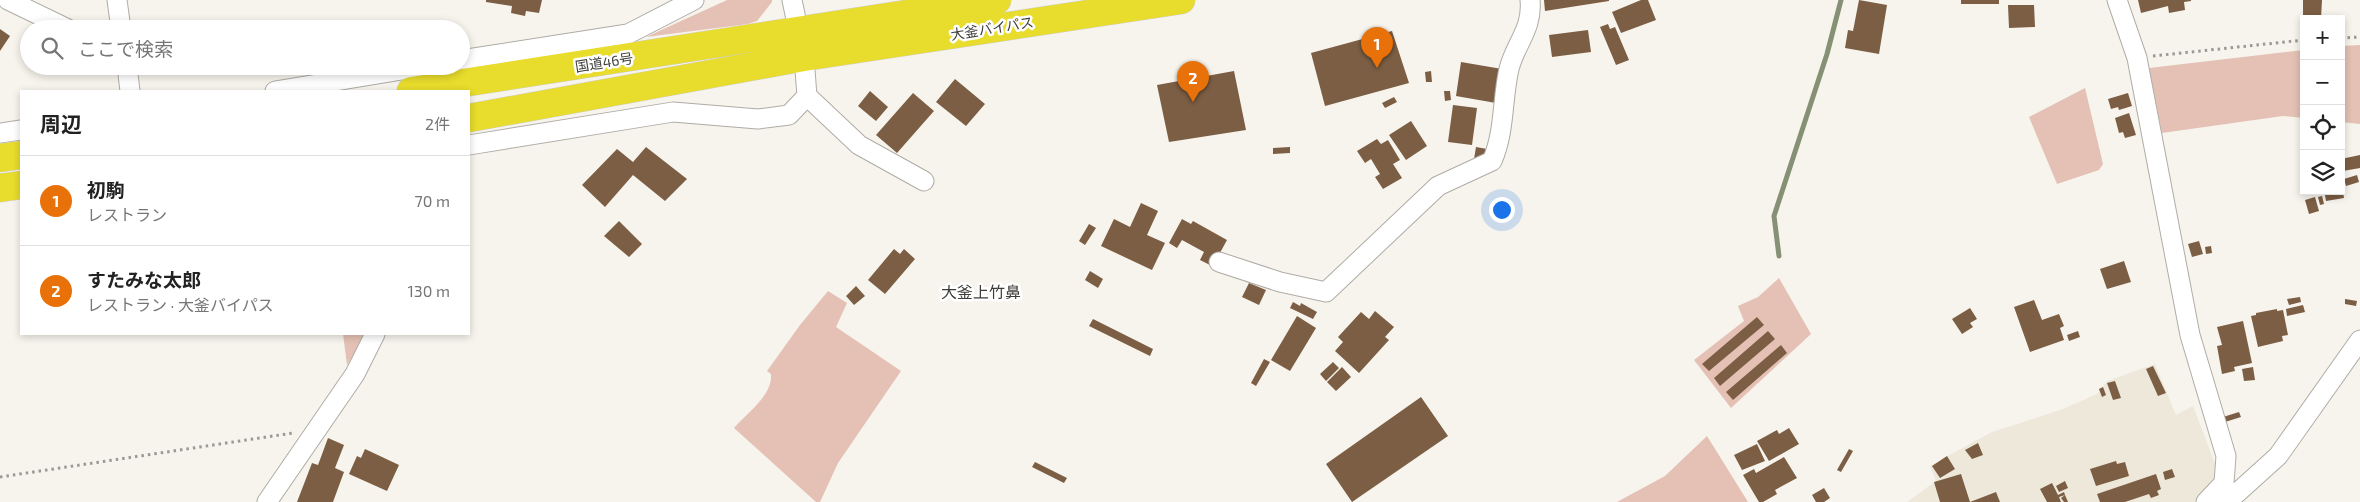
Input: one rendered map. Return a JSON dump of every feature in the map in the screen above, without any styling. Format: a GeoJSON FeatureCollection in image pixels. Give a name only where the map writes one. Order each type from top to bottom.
{"type":"FeatureCollection","features":[{"type":"Feature","properties":{"kind":"highway","name":"大釜バイパス"},"geometry":{"type":"LineString","coordinates":[[800,45],[997,0]]}},
{"type":"Feature","properties":{"kind":"highway","name":"大釜バイパス"},"geometry":{"type":"LineString","coordinates":[[800,45],[1181,0]]}},
{"type":"Feature","properties":{"kind":"highway","name":"国道46号"},"geometry":{"type":"LineString","coordinates":[[419,90],[800,45]]}},
{"type":"Feature","properties":{"kind":"highway"},"geometry":{"type":"LineString","coordinates":[[470,118],[800,45]]}},
{"type":"Feature","properties":{"kind":"highway"},"geometry":{"type":"LineString","coordinates":[[0,158],[20,154]]}},
{"type":"Feature","properties":{"kind":"highway"},"geometry":{"type":"LineString","coordinates":[[0,188],[20,185]]}},
{"type":"Feature","properties":{"kind":"street"},"geometry":{"type":"LineString","coordinates":[[8,0],[49,20]]}},
{"type":"Feature","properties":{"kind":"street"},"geometry":{"type":"LineString","coordinates":[[117,0],[120,20]]}},
{"type":"Feature","properties":{"kind":"street"},"geometry":{"type":"LineString","coordinates":[[470,59],[628,34],[694,0]]}},
{"type":"Feature","properties":{"kind":"street"},"geometry":{"type":"LineString","coordinates":[[792,0],[807,96],[859,145],[924,181]]}},
{"type":"Feature","properties":{"kind":"street"},"geometry":{"type":"LineString","coordinates":[[1219,262],[1280,282],[1326,292],[1438,186],[1492,160],[1498,146],[1509,68],[1532,14],[1530,0]]}},
{"type":"Feature","properties":{"kind":"street"},"geometry":{"type":"LineString","coordinates":[[2116,0],[2137,58],[2190,335],[2226,456],[2224,482],[2206,502]]}},
{"type":"Feature","properties":{"kind":"street"},"geometry":{"type":"LineString","coordinates":[[128,75],[130,90]]}},
{"type":"Feature","properties":{"kind":"street"},"geometry":{"type":"LineString","coordinates":[[281,90],[372,75]]}},
{"type":"Feature","properties":{"kind":"street"},"geometry":{"type":"LineString","coordinates":[[470,145],[673,112],[758,119],[789,115],[807,96]]}},
{"type":"Feature","properties":{"kind":"street"},"geometry":{"type":"LineString","coordinates":[[0,133],[20,130]]}},
{"type":"Feature","properties":{"kind":"street"},"geometry":{"type":"LineString","coordinates":[[267,502],[355,374],[374,335]]}},
{"type":"Feature","properties":{"kind":"street"},"geometry":{"type":"LineString","coordinates":[[2227,502],[2278,456],[2360,340]]}},
{"type":"Feature","properties":{"kind":"path"},"geometry":{"type":"LineString","coordinates":[[2345,38],[2360,37]]}},
{"type":"Feature","properties":{"kind":"path"},"geometry":{"type":"LineString","coordinates":[[2137,58],[2300,40]]}},
{"type":"Feature","properties":{"kind":"path"},"geometry":{"type":"LineString","coordinates":[[0,477],[316,429]]}},
{"type":"Feature","properties":{"kind":"shaded area"},"geometry":{"type":"Polygon","coordinates":[[[727,0],[772,0],[772,2],[757,21],[748,24],[646,37],[727,0]]]}},
{"type":"Feature","properties":{"kind":"shaded area"},"geometry":{"type":"Polygon","coordinates":[[[2360,45],[2360,124],[2345,122],[2345,46],[2360,45]]]}},
{"type":"Feature","properties":{"kind":"shaded area"},"geometry":{"type":"Polygon","coordinates":[[[2300,50],[2300,118],[2283,116],[2162,133],[2149,68],[2300,50]]]}},
{"type":"Feature","properties":{"kind":"shaded area"},"geometry":{"type":"Polygon","coordinates":[[[2085,88],[2103,164],[2099,170],[2057,184],[2029,117],[2085,88]]]}},
{"type":"Feature","properties":{"kind":"shaded area"},"geometry":{"type":"Polygon","coordinates":[[[1779,278],[1811,334],[1731,408],[1694,360],[1744,321],[1738,306],[1758,297],[1779,278]]]}},
{"type":"Feature","properties":{"kind":"shaded area"},"geometry":{"type":"Polygon","coordinates":[[[828,291],[847,303],[836,327],[901,371],[838,463],[820,502],[816,502],[734,428],[764,396],[771,382],[771,374],[767,371],[800,325],[828,291]]]}},
{"type":"Feature","properties":{"kind":"shaded area"},"geometry":{"type":"Polygon","coordinates":[[[343,335],[366,335],[347,365],[343,335]]]}},
{"type":"Feature","properties":{"kind":"shaded area"},"geometry":{"type":"Polygon","coordinates":[[[2155,364],[2176,415],[2193,406],[2216,466],[2214,481],[2195,502],[1907,502],[1936,481],[1930,466],[1953,453],[1992,432],[2063,409],[2097,394],[2107,381],[2155,364]]]}},
{"type":"Feature","properties":{"kind":"shaded area"},"geometry":{"type":"Polygon","coordinates":[[[1707,436],[1748,502],[1617,502],[1665,476],[1707,436]]]}},
{"type":"Feature","properties":{"kind":"building"},"geometry":{"type":"Polygon","coordinates":[[[486,0],[542,0],[539,13],[526,11],[525,16],[511,13],[512,6],[486,2],[486,0]]]}},
{"type":"Feature","properties":{"kind":"building"},"geometry":{"type":"Polygon","coordinates":[[[1544,0],[1609,0],[1609,1],[1545,11],[1544,0]]]}},
{"type":"Feature","properties":{"kind":"building"},"geometry":{"type":"Polygon","coordinates":[[[1641,0],[1648,0],[1656,20],[1621,33],[1612,12],[1641,0]]]}},
{"type":"Feature","properties":{"kind":"building"},"geometry":{"type":"Polygon","coordinates":[[[1859,0],[1887,5],[1879,54],[1845,48],[1848,30],[1853,31],[1859,0]]]}},
{"type":"Feature","properties":{"kind":"building"},"geometry":{"type":"Polygon","coordinates":[[[1961,0],[1999,0],[1999,4],[1961,4],[1961,0]]]}},
{"type":"Feature","properties":{"kind":"building"},"geometry":{"type":"Polygon","coordinates":[[[2138,0],[2191,1],[2184,2],[2185,10],[2169,13],[2168,6],[2141,13],[2138,0]]]}},
{"type":"Feature","properties":{"kind":"building"},"geometry":{"type":"Polygon","coordinates":[[[2303,0],[2322,0],[2321,15],[2303,15],[2303,0]]]}},
{"type":"Feature","properties":{"kind":"building"},"geometry":{"type":"Polygon","coordinates":[[[2008,5],[2034,5],[2035,27],[2009,28],[2008,5]]]}},
{"type":"Feature","properties":{"kind":"building"},"geometry":{"type":"Polygon","coordinates":[[[1608,24],[1610,29],[1615,27],[1629,60],[1616,65],[1600,27],[1608,24]]]}},
{"type":"Feature","properties":{"kind":"building"},"geometry":{"type":"Polygon","coordinates":[[[0,29],[10,36],[0,51],[0,29]]]}},
{"type":"Feature","properties":{"kind":"building"},"geometry":{"type":"Polygon","coordinates":[[[1588,30],[1591,52],[1552,57],[1549,35],[1588,30]]]}},
{"type":"Feature","properties":{"kind":"building"},"geometry":{"type":"Polygon","coordinates":[[[1392,31],[1409,83],[1325,106],[1311,53],[1392,31]]]}},
{"type":"Feature","properties":{"kind":"building"},"geometry":{"type":"Polygon","coordinates":[[[1461,62],[1502,69],[1496,103],[1456,96],[1461,62]]]}},
{"type":"Feature","properties":{"kind":"building"},"geometry":{"type":"Polygon","coordinates":[[[1234,71],[1246,130],[1169,142],[1157,85],[1234,71]]]}},
{"type":"Feature","properties":{"kind":"building"},"geometry":{"type":"Polygon","coordinates":[[[1431,71],[1432,82],[1426,82],[1425,72],[1431,71]]]}},
{"type":"Feature","properties":{"kind":"building"},"geometry":{"type":"Polygon","coordinates":[[[955,79],[985,104],[966,126],[936,102],[955,79]]]}},
{"type":"Feature","properties":{"kind":"building"},"geometry":{"type":"Polygon","coordinates":[[[870,91],[888,107],[876,121],[858,106],[870,91]]]}},
{"type":"Feature","properties":{"kind":"building"},"geometry":{"type":"Polygon","coordinates":[[[1444,91],[1450,91],[1451,100],[1445,101],[1444,91]]]}},
{"type":"Feature","properties":{"kind":"building"},"geometry":{"type":"Polygon","coordinates":[[[913,93],[934,111],[897,153],[876,135],[913,93]]]}},
{"type":"Feature","properties":{"kind":"building"},"geometry":{"type":"Polygon","coordinates":[[[2128,93],[2132,106],[2119,110],[2118,107],[2111,109],[2108,99],[2128,93]]]}},
{"type":"Feature","properties":{"kind":"building"},"geometry":{"type":"Polygon","coordinates":[[[1394,97],[1397,102],[1385,108],[1382,103],[1394,97]]]}},
{"type":"Feature","properties":{"kind":"building"},"geometry":{"type":"Polygon","coordinates":[[[1453,105],[1477,108],[1472,145],[1448,142],[1453,105]]]}},
{"type":"Feature","properties":{"kind":"building"},"geometry":{"type":"Polygon","coordinates":[[[2129,113],[2136,135],[2125,138],[2123,132],[2119,133],[2115,118],[2129,113]]]}},
{"type":"Feature","properties":{"kind":"building"},"geometry":{"type":"Polygon","coordinates":[[[1411,121],[1427,146],[1406,160],[1389,135],[1411,121]]]}},
{"type":"Feature","properties":{"kind":"building"},"geometry":{"type":"Polygon","coordinates":[[[1377,139],[1381,144],[1388,140],[1400,160],[1393,164],[1402,178],[1383,189],[1375,177],[1380,174],[1371,159],[1365,163],[1357,151],[1377,139]]]}},
{"type":"Feature","properties":{"kind":"building"},"geometry":{"type":"Polygon","coordinates":[[[646,147],[687,179],[665,201],[633,175],[605,207],[582,185],[617,149],[633,162],[646,147]]]}},
{"type":"Feature","properties":{"kind":"building"},"geometry":{"type":"Polygon","coordinates":[[[1290,147],[1290,153],[1273,154],[1273,148],[1290,147]]]}},
{"type":"Feature","properties":{"kind":"building"},"geometry":{"type":"Polygon","coordinates":[[[1476,147],[1487,149],[1485,161],[1474,159],[1476,147]]]}},
{"type":"Feature","properties":{"kind":"building"},"geometry":{"type":"Polygon","coordinates":[[[2360,155],[2360,168],[2345,171],[2345,158],[2360,155]]]}},
{"type":"Feature","properties":{"kind":"building"},"geometry":{"type":"Polygon","coordinates":[[[2357,175],[2359,182],[2346,186],[2345,179],[2357,175]]]}},
{"type":"Feature","properties":{"kind":"building"},"geometry":{"type":"Polygon","coordinates":[[[2325,195],[2344,195],[2344,198],[2326,201],[2325,195]]]}},
{"type":"Feature","properties":{"kind":"building"},"geometry":{"type":"Polygon","coordinates":[[[2322,196],[2324,204],[2320,205],[2318,197],[2322,196]]]}},
{"type":"Feature","properties":{"kind":"building"},"geometry":{"type":"Polygon","coordinates":[[[2315,197],[2319,211],[2309,214],[2305,200],[2315,197]]]}},
{"type":"Feature","properties":{"kind":"building"},"geometry":{"type":"Polygon","coordinates":[[[1141,203],[1158,211],[1147,235],[1165,243],[1152,270],[1101,246],[1114,219],[1130,227],[1141,203]]]}},
{"type":"Feature","properties":{"kind":"building"},"geometry":{"type":"Polygon","coordinates":[[[1182,219],[1191,224],[1193,221],[1227,240],[1215,262],[1212,260],[1210,265],[1200,260],[1204,252],[1182,240],[1177,248],[1169,243],[1182,219]]]}},
{"type":"Feature","properties":{"kind":"building"},"geometry":{"type":"Polygon","coordinates":[[[619,221],[642,244],[629,257],[604,236],[619,221]]]}},
{"type":"Feature","properties":{"kind":"building"},"geometry":{"type":"Polygon","coordinates":[[[1089,224],[1096,228],[1085,245],[1079,241],[1089,224]]]}},
{"type":"Feature","properties":{"kind":"building"},"geometry":{"type":"Polygon","coordinates":[[[2199,241],[2203,254],[2192,257],[2188,244],[2199,241]]]}},
{"type":"Feature","properties":{"kind":"building"},"geometry":{"type":"Polygon","coordinates":[[[2211,246],[2212,253],[2206,254],[2205,247],[2211,246]]]}},
{"type":"Feature","properties":{"kind":"building"},"geometry":{"type":"Polygon","coordinates":[[[894,249],[900,254],[904,249],[915,259],[885,294],[868,280],[894,249]]]}},
{"type":"Feature","properties":{"kind":"building"},"geometry":{"type":"Polygon","coordinates":[[[2124,261],[2131,282],[2107,289],[2100,269],[2124,261]]]}},
{"type":"Feature","properties":{"kind":"building"},"geometry":{"type":"Polygon","coordinates":[[[1090,271],[1103,279],[1098,288],[1085,280],[1090,271]]]}},
{"type":"Feature","properties":{"kind":"building"},"geometry":{"type":"Polygon","coordinates":[[[1249,283],[1266,290],[1259,305],[1242,297],[1249,283]]]}},
{"type":"Feature","properties":{"kind":"building"},"geometry":{"type":"Polygon","coordinates":[[[856,286],[865,296],[854,305],[846,296],[856,286]]]}},
{"type":"Feature","properties":{"kind":"building"},"geometry":{"type":"Polygon","coordinates":[[[2300,297],[2301,302],[2289,305],[2287,299],[2300,297]]]}},
{"type":"Feature","properties":{"kind":"building"},"geometry":{"type":"Polygon","coordinates":[[[2345,299],[2357,301],[2356,306],[2345,304],[2345,299]]]}},
{"type":"Feature","properties":{"kind":"building"},"geometry":{"type":"Polygon","coordinates":[[[2034,300],[2042,320],[2059,314],[2064,326],[2060,328],[2064,340],[2030,352],[2014,307],[2034,300]]]}},
{"type":"Feature","properties":{"kind":"building"},"geometry":{"type":"Polygon","coordinates":[[[1293,302],[1300,306],[1301,303],[1317,312],[1313,319],[1290,308],[1293,302]]]}},
{"type":"Feature","properties":{"kind":"building"},"geometry":{"type":"Polygon","coordinates":[[[2303,305],[2305,312],[2287,316],[2286,309],[2303,305]]]}},
{"type":"Feature","properties":{"kind":"building"},"geometry":{"type":"Polygon","coordinates":[[[1970,308],[1977,319],[1970,323],[1973,327],[1962,334],[1952,319],[1970,308]]]}},
{"type":"Feature","properties":{"kind":"building"},"geometry":{"type":"Polygon","coordinates":[[[2277,309],[2277,311],[2283,310],[2288,335],[2282,336],[2283,341],[2258,347],[2251,316],[2256,315],[2256,313],[2277,309]]]}},
{"type":"Feature","properties":{"kind":"building"},"geometry":{"type":"Polygon","coordinates":[[[1375,311],[1394,327],[1385,337],[1389,340],[1359,373],[1335,351],[1343,342],[1338,337],[1361,312],[1369,319],[1375,311]]]}},
{"type":"Feature","properties":{"kind":"building"},"geometry":{"type":"Polygon","coordinates":[[[1297,316],[1316,328],[1290,371],[1271,360],[1297,316]]]}},
{"type":"Feature","properties":{"kind":"building"},"geometry":{"type":"Polygon","coordinates":[[[1757,317],[1764,325],[1709,371],[1702,364],[1757,317]]]}},
{"type":"Feature","properties":{"kind":"building"},"geometry":{"type":"Polygon","coordinates":[[[1093,319],[1153,349],[1150,356],[1089,326],[1093,319]]]}},
{"type":"Feature","properties":{"kind":"building"},"geometry":{"type":"Polygon","coordinates":[[[2243,321],[2252,363],[2234,367],[2235,371],[2222,374],[2217,346],[2222,345],[2217,327],[2243,321]]]}},
{"type":"Feature","properties":{"kind":"building"},"geometry":{"type":"Polygon","coordinates":[[[1768,331],[1775,339],[1720,386],[1714,378],[1768,331]]]}},
{"type":"Feature","properties":{"kind":"building"},"geometry":{"type":"Polygon","coordinates":[[[2078,331],[2080,337],[2069,341],[2067,335],[2078,331]]]}},
{"type":"Feature","properties":{"kind":"building"},"geometry":{"type":"Polygon","coordinates":[[[1781,345],[1787,353],[1733,400],[1726,392],[1781,345]]]}},
{"type":"Feature","properties":{"kind":"building"},"geometry":{"type":"Polygon","coordinates":[[[1264,359],[1270,362],[1256,386],[1251,383],[1264,359]]]}},
{"type":"Feature","properties":{"kind":"building"},"geometry":{"type":"Polygon","coordinates":[[[1333,362],[1339,368],[1326,381],[1320,374],[1333,362]]]}},
{"type":"Feature","properties":{"kind":"building"},"geometry":{"type":"Polygon","coordinates":[[[2153,366],[2166,393],[2158,396],[2146,369],[2153,366]]]}},
{"type":"Feature","properties":{"kind":"building"},"geometry":{"type":"Polygon","coordinates":[[[1342,367],[1351,377],[1336,391],[1327,382],[1342,367]]]}},
{"type":"Feature","properties":{"kind":"building"},"geometry":{"type":"Polygon","coordinates":[[[2253,367],[2255,380],[2244,381],[2242,369],[2253,367]]]}},
{"type":"Feature","properties":{"kind":"building"},"geometry":{"type":"Polygon","coordinates":[[[2115,381],[2121,398],[2113,400],[2107,383],[2115,381]]]}},
{"type":"Feature","properties":{"kind":"building"},"geometry":{"type":"Polygon","coordinates":[[[2103,387],[2106,395],[2102,397],[2099,389],[2103,387]]]}},
{"type":"Feature","properties":{"kind":"building"},"geometry":{"type":"Polygon","coordinates":[[[1421,397],[1448,436],[1352,502],[1326,464],[1421,397]]]}},
{"type":"Feature","properties":{"kind":"building"},"geometry":{"type":"Polygon","coordinates":[[[2239,412],[2241,417],[2225,422],[2223,417],[2239,412]]]}},
{"type":"Feature","properties":{"kind":"building"},"geometry":{"type":"Polygon","coordinates":[[[1789,428],[1799,444],[1769,461],[1757,441],[1777,430],[1779,434],[1789,428]]]}},
{"type":"Feature","properties":{"kind":"building"},"geometry":{"type":"Polygon","coordinates":[[[328,438],[344,445],[335,468],[344,472],[333,502],[297,502],[312,463],[318,465],[328,438]]]}},
{"type":"Feature","properties":{"kind":"building"},"geometry":{"type":"Polygon","coordinates":[[[1978,443],[1983,455],[1972,459],[1965,450],[1978,443]]]}},
{"type":"Feature","properties":{"kind":"building"},"geometry":{"type":"Polygon","coordinates":[[[1757,444],[1765,461],[1742,470],[1734,455],[1757,444]]]}},
{"type":"Feature","properties":{"kind":"building"},"geometry":{"type":"Polygon","coordinates":[[[365,449],[399,465],[387,491],[349,474],[357,456],[361,458],[365,449]]]}},
{"type":"Feature","properties":{"kind":"building"},"geometry":{"type":"Polygon","coordinates":[[[1849,449],[1853,451],[1841,472],[1837,470],[1849,449]]]}},
{"type":"Feature","properties":{"kind":"building"},"geometry":{"type":"Polygon","coordinates":[[[1947,456],[1955,469],[1940,478],[1932,466],[1947,456]]]}},
{"type":"Feature","properties":{"kind":"building"},"geometry":{"type":"Polygon","coordinates":[[[1784,457],[1797,478],[1775,490],[1777,494],[1763,502],[1759,502],[1743,475],[1754,469],[1756,473],[1784,457]]]}},
{"type":"Feature","properties":{"kind":"building"},"geometry":{"type":"Polygon","coordinates":[[[2116,461],[2117,464],[2125,462],[2129,476],[2096,486],[2090,469],[2116,461]]]}},
{"type":"Feature","properties":{"kind":"building"},"geometry":{"type":"Polygon","coordinates":[[[1035,462],[1067,478],[1064,483],[1032,467],[1035,462]]]}},
{"type":"Feature","properties":{"kind":"building"},"geometry":{"type":"Polygon","coordinates":[[[2172,469],[2175,477],[2165,480],[2163,472],[2172,469]]]}},
{"type":"Feature","properties":{"kind":"building"},"geometry":{"type":"Polygon","coordinates":[[[1961,474],[1970,502],[1940,502],[1934,482],[1961,474]]]}},
{"type":"Feature","properties":{"kind":"building"},"geometry":{"type":"Polygon","coordinates":[[[2156,474],[2161,489],[2157,491],[2159,495],[2151,498],[2149,494],[2125,502],[2100,502],[2097,494],[2156,474]]]}},
{"type":"Feature","properties":{"kind":"building"},"geometry":{"type":"Polygon","coordinates":[[[2065,481],[2068,488],[2059,492],[2056,486],[2065,481]]]}},
{"type":"Feature","properties":{"kind":"building"},"geometry":{"type":"Polygon","coordinates":[[[2052,483],[2058,495],[2064,492],[2065,495],[2059,497],[2061,502],[2047,502],[2040,489],[2052,483]]]}},
{"type":"Feature","properties":{"kind":"building"},"geometry":{"type":"Polygon","coordinates":[[[1824,488],[1830,498],[1824,502],[1816,502],[1812,495],[1824,488]]]}},
{"type":"Feature","properties":{"kind":"building"},"geometry":{"type":"Polygon","coordinates":[[[1996,492],[2000,502],[1970,502],[1996,492]]]}},
{"type":"Feature","properties":{"kind":"building"},"geometry":{"type":"Polygon","coordinates":[[[2065,495],[2068,502],[2064,502],[2061,498],[2065,495]]]}},
{"type":"Feature","properties":{"kind":"waterway"},"geometry":{"type":"LineString","coordinates":[[1779,256],[1774,216],[1827,54],[1841,0]]}},
{"type":"Feature","properties":{"kind":"place","name":"初駒"},"geometry":{"type":"Point","coordinates":[1377,68]}},
{"type":"Feature","properties":{"kind":"place","name":"すたみな太郎"},"geometry":{"type":"Point","coordinates":[1193,102]}},
{"type":"Feature","properties":{"kind":"district","name":"大釜上竹鼻"},"geometry":{"type":"Point","coordinates":[981,291]}}]}
